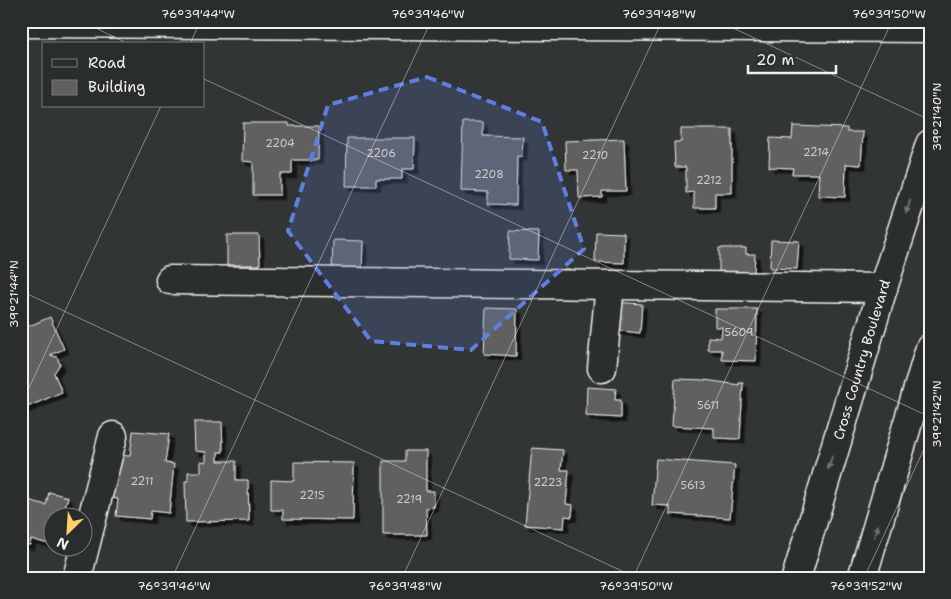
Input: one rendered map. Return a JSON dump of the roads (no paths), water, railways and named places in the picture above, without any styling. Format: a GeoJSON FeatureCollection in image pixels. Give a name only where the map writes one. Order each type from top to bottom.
{"type":"FeatureCollection","features":[{"type":"Feature","properties":{"kind":"street"},"geometry":{"type":"LineString","coordinates":[[21,23],[930,28]]}},
{"type":"Feature","properties":{"kind":"street","name":"Cross Country Boulevard"},"geometry":{"type":"LineString","coordinates":[[796,578],[883,288],[930,144]]}},
{"type":"Feature","properties":{"kind":"street"},"geometry":{"type":"LineString","coordinates":[[170,280],[883,288]]}},
{"type":"Feature","properties":{"kind":"street"},"geometry":{"type":"LineString","coordinates":[[602,368],[610,285]]}},
{"type":"Feature","properties":{"kind":"street"},"geometry":{"type":"LineString","coordinates":[[862,578],[930,348]]}},
{"type":"Feature","properties":{"kind":"street"},"geometry":{"type":"LineString","coordinates":[[77,578],[113,436]]}}]}
